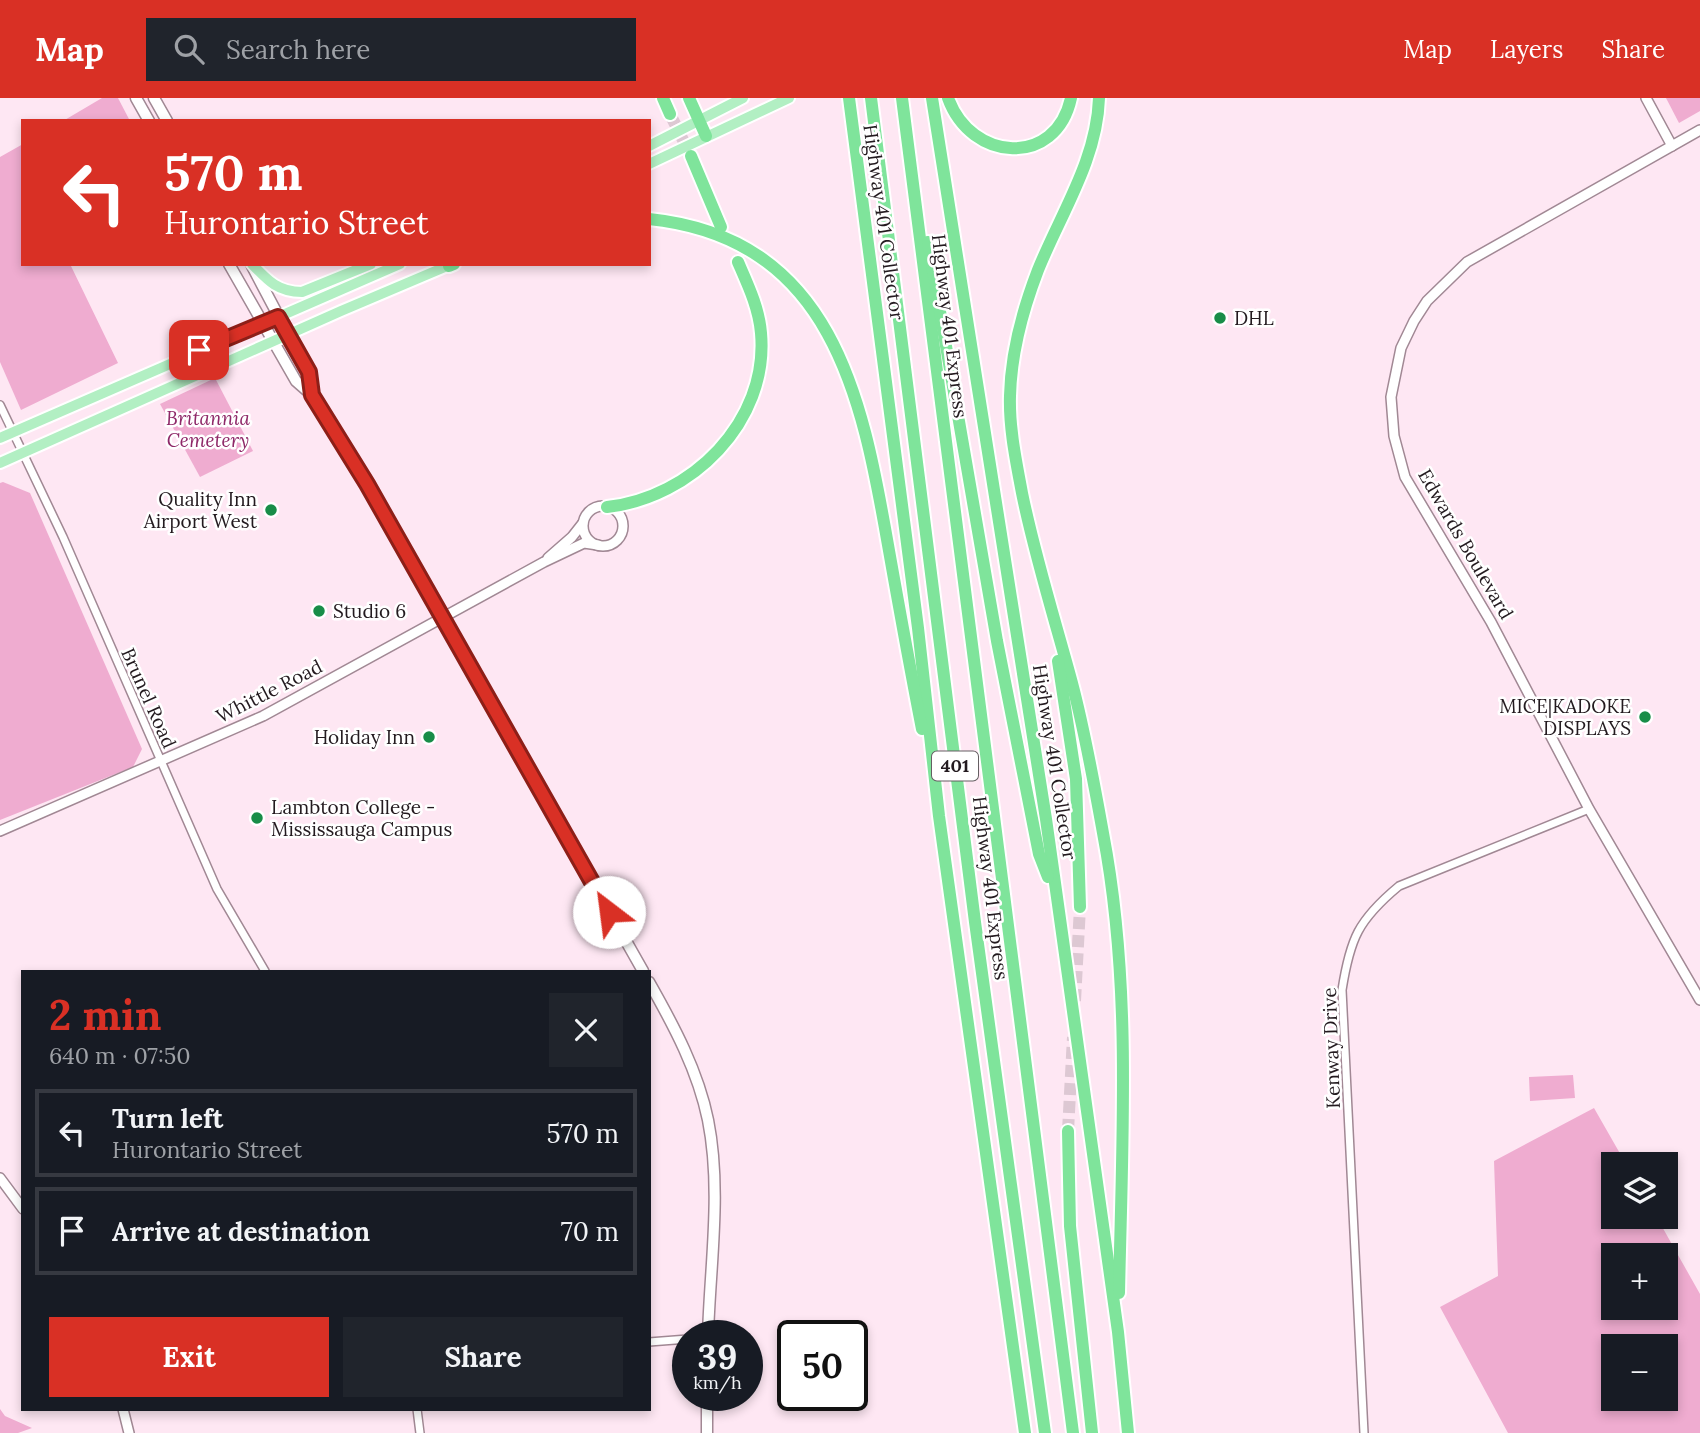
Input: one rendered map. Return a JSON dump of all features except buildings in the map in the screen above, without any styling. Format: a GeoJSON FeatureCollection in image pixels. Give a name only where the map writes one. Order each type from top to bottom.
{"type":"FeatureCollection","features":[{"type":"Feature","properties":{"kind":"highway"},"geometry":{"type":"LineString","coordinates":[[663,98],[670,114]]}},
{"type":"Feature","properties":{"kind":"highway"},"geometry":{"type":"LineString","coordinates":[[690,98],[706,136]]}},
{"type":"Feature","properties":{"kind":"highway"},"geometry":{"type":"LineString","coordinates":[[840,98],[852,124]]}},
{"type":"Feature","properties":{"kind":"highway","name":"Highway 401 Collector"},"geometry":{"type":"LineString","coordinates":[[849,98],[918,628],[939,816],[1023,1433]]}},
{"type":"Feature","properties":{"kind":"highway","name":"Highway 401 Express"},"geometry":{"type":"LineString","coordinates":[[871,98],[975,922],[1045,1433]]}},
{"type":"Feature","properties":{"kind":"highway","name":"Highway 401 Express"},"geometry":{"type":"LineString","coordinates":[[902,98],[1073,1433]]}},
{"type":"Feature","properties":{"kind":"highway","name":"Highway 401 Collector"},"geometry":{"type":"LineString","coordinates":[[932,98],[1055,893],[1118,1332],[1128,1433]]}},
{"type":"Feature","properties":{"kind":"highway"},"geometry":{"type":"LineString","coordinates":[[948,98],[958,119],[972,136],[1004,149],[1026,146],[1045,138],[1065,117],[1071,98]]}},
{"type":"Feature","properties":{"kind":"highway"},"geometry":{"type":"LineString","coordinates":[[1099,98],[1098,121],[1091,151],[1038,271],[1020,326],[1010,394],[1015,456],[1050,609],[1073,686],[1099,811],[1115,924],[1122,1028],[1118,1332]]}},
{"type":"Feature","properties":{"kind":"highway"},"geometry":{"type":"LineString","coordinates":[[904,113],[997,641],[1039,854],[1055,893]]}},
{"type":"Feature","properties":{"kind":"highway"},"geometry":{"type":"LineString","coordinates":[[691,156],[721,227]]}},
{"type":"Feature","properties":{"kind":"highway"},"geometry":{"type":"LineString","coordinates":[[651,219],[705,231],[756,256],[785,278],[810,305],[838,350],[855,392],[869,447],[939,816]]}},
{"type":"Feature","properties":{"kind":"highway"},"geometry":{"type":"LineString","coordinates":[[607,507],[644,500],[701,468],[726,443],[744,415],[758,379],[762,348],[756,309],[738,262]]}},
{"type":"Feature","properties":{"kind":"highway"},"geometry":{"type":"LineString","coordinates":[[1050,609],[1076,779],[1080,906]]}},
{"type":"Feature","properties":{"kind":"highway"},"geometry":{"type":"LineString","coordinates":[[1068,1130],[1070,1226],[1092,1433]]}},
{"type":"Feature","properties":{"kind":"main road"},"geometry":{"type":"LineString","coordinates":[[136,98],[148,119]]}},
{"type":"Feature","properties":{"kind":"main road"},"geometry":{"type":"LineString","coordinates":[[154,98],[166,119]]}},
{"type":"Feature","properties":{"kind":"main road"},"geometry":{"type":"LineString","coordinates":[[651,145],[743,98]]}},
{"type":"Feature","properties":{"kind":"main road"},"geometry":{"type":"LineString","coordinates":[[651,163],[789,98]]}},
{"type":"Feature","properties":{"kind":"main road"},"geometry":{"type":"LineString","coordinates":[[230,266],[296,381],[312,395],[367,484],[642,970]]}},
{"type":"Feature","properties":{"kind":"main road"},"geometry":{"type":"LineString","coordinates":[[253,266],[309,372],[312,395]]}},
{"type":"Feature","properties":{"kind":"main road"},"geometry":{"type":"LineString","coordinates":[[254,266],[278,289],[302,292],[367,266]]}},
{"type":"Feature","properties":{"kind":"main road"},"geometry":{"type":"LineString","coordinates":[[0,464],[268,333],[396,266]]}},
{"type":"Feature","properties":{"kind":"main road"},"geometry":{"type":"LineString","coordinates":[[0,438],[283,325],[449,266]]}},
{"type":"Feature","properties":{"kind":"main road"},"geometry":{"type":"LineString","coordinates":[[651,986],[687,1057],[710,1132],[714,1195],[709,1320]]}},
{"type":"Feature","properties":{"kind":"main road"},"geometry":{"type":"LineString","coordinates":[[706,1411],[706,1433]]}},
{"type":"Feature","properties":{"kind":"street"},"geometry":{"type":"LineString","coordinates":[[1646,98],[1672,146]]}},
{"type":"Feature","properties":{"kind":"street","name":"Edwards Boulevard"},"geometry":{"type":"LineString","coordinates":[[1700,130],[1467,262],[1427,301],[1414,321],[1401,348],[1391,397],[1394,436],[1405,477],[1491,622],[1589,808],[1700,1000]]}},
{"type":"Feature","properties":{"kind":"street","name":"Brunel Road"},"geometry":{"type":"LineString","coordinates":[[0,405],[63,537],[217,890],[264,970]]}},
{"type":"Feature","properties":{"kind":"street"},"geometry":{"type":"LineString","coordinates":[[607,507],[620,517],[622,531],[615,542],[598,545],[585,536],[583,523],[593,509],[607,507]]}},
{"type":"Feature","properties":{"kind":"street","name":"Whittle Road"},"geometry":{"type":"LineString","coordinates":[[544,562],[572,537],[583,523]]}},
{"type":"Feature","properties":{"kind":"street","name":"Whittle Road"},"geometry":{"type":"LineString","coordinates":[[0,831],[161,762],[304,695],[544,562],[584,543],[598,545]]}},
{"type":"Feature","properties":{"kind":"street","name":"Kenway Drive"},"geometry":{"type":"LineString","coordinates":[[1364,1433],[1342,990],[1349,947],[1375,906],[1399,886],[1589,808]]}},
{"type":"Feature","properties":{"kind":"street"},"geometry":{"type":"LineString","coordinates":[[0,1178],[21,1206]]}},
{"type":"Feature","properties":{"kind":"street"},"geometry":{"type":"LineString","coordinates":[[651,1342],[672,1340]]}},
{"type":"Feature","properties":{"kind":"street"},"geometry":{"type":"LineString","coordinates":[[123,1411],[128,1433]]}},
{"type":"Feature","properties":{"kind":"street"},"geometry":{"type":"LineString","coordinates":[[417,1411],[420,1433]]}},
{"type":"Feature","properties":{"kind":"green space"},"geometry":{"type":"Polygon","coordinates":[[[102,98],[118,98],[129,119],[66,119],[102,98]]]}},
{"type":"Feature","properties":{"kind":"green space"},"geometry":{"type":"Polygon","coordinates":[[[1666,98],[1700,98],[1700,111],[1679,123],[1666,98]]]}},
{"type":"Feature","properties":{"kind":"green space"},"geometry":{"type":"Polygon","coordinates":[[[21,145],[21,266],[71,266],[118,363],[21,410],[0,362],[0,157],[21,145]]]}},
{"type":"Feature","properties":{"kind":"green space","name":"Britannia Cemetery"},"geometry":{"type":"Polygon","coordinates":[[[215,378],[253,451],[200,477],[160,404],[215,378]]]}},
{"type":"Feature","properties":{"kind":"green space"},"geometry":{"type":"Polygon","coordinates":[[[0,483],[30,493],[142,749],[133,767],[0,820],[0,483]]]}},
{"type":"Feature","properties":{"kind":"green space"},"geometry":{"type":"Polygon","coordinates":[[[1573,1075],[1575,1098],[1530,1101],[1529,1077],[1573,1075]]]}},
{"type":"Feature","properties":{"kind":"green space"},"geometry":{"type":"Polygon","coordinates":[[[1594,1108],[1619,1152],[1601,1152],[1601,1229],[1663,1229],[1671,1243],[1601,1243],[1601,1320],[1678,1320],[1678,1255],[1700,1294],[1700,1433],[1508,1433],[1440,1307],[1498,1276],[1494,1161],[1594,1108]]]}},
{"type":"Feature","properties":{"kind":"green space"},"geometry":{"type":"Polygon","coordinates":[[[0,1409],[5,1416],[32,1428],[18,1433],[0,1433],[0,1409]]]}},
{"type":"Feature","properties":{"kind":"tunnel"},"geometry":{"type":"LineString","coordinates":[[670,114],[690,154]]}},
{"type":"Feature","properties":{"kind":"tunnel"},"geometry":{"type":"LineString","coordinates":[[1075,1001],[1080,907]]}},
{"type":"Feature","properties":{"kind":"tunnel"},"geometry":{"type":"LineString","coordinates":[[1068,1131],[1073,1037]]}},
{"type":"Feature","properties":{"kind":"place","name":"DHL"},"geometry":{"type":"Point","coordinates":[1220,318]}},
{"type":"Feature","properties":{"kind":"place","name":"Quality Inn Airport West"},"geometry":{"type":"Point","coordinates":[271,510]}},
{"type":"Feature","properties":{"kind":"place","name":"Studio 6"},"geometry":{"type":"Point","coordinates":[319,611]}},
{"type":"Feature","properties":{"kind":"place","name":"MICE|KADOKE DISPLAYS"},"geometry":{"type":"Point","coordinates":[1645,717]}},
{"type":"Feature","properties":{"kind":"place","name":"Holiday Inn"},"geometry":{"type":"Point","coordinates":[429,737]}},
{"type":"Feature","properties":{"kind":"place","name":"Lambton College - Mississauga Campus"},"geometry":{"type":"Point","coordinates":[257,818]}},
{"type":"Feature","properties":{"kind":"route"},"geometry":{"type":"LineString","coordinates":[[199,350],[278,317],[309,372],[312,395],[367,484],[609,912]]}}]}
